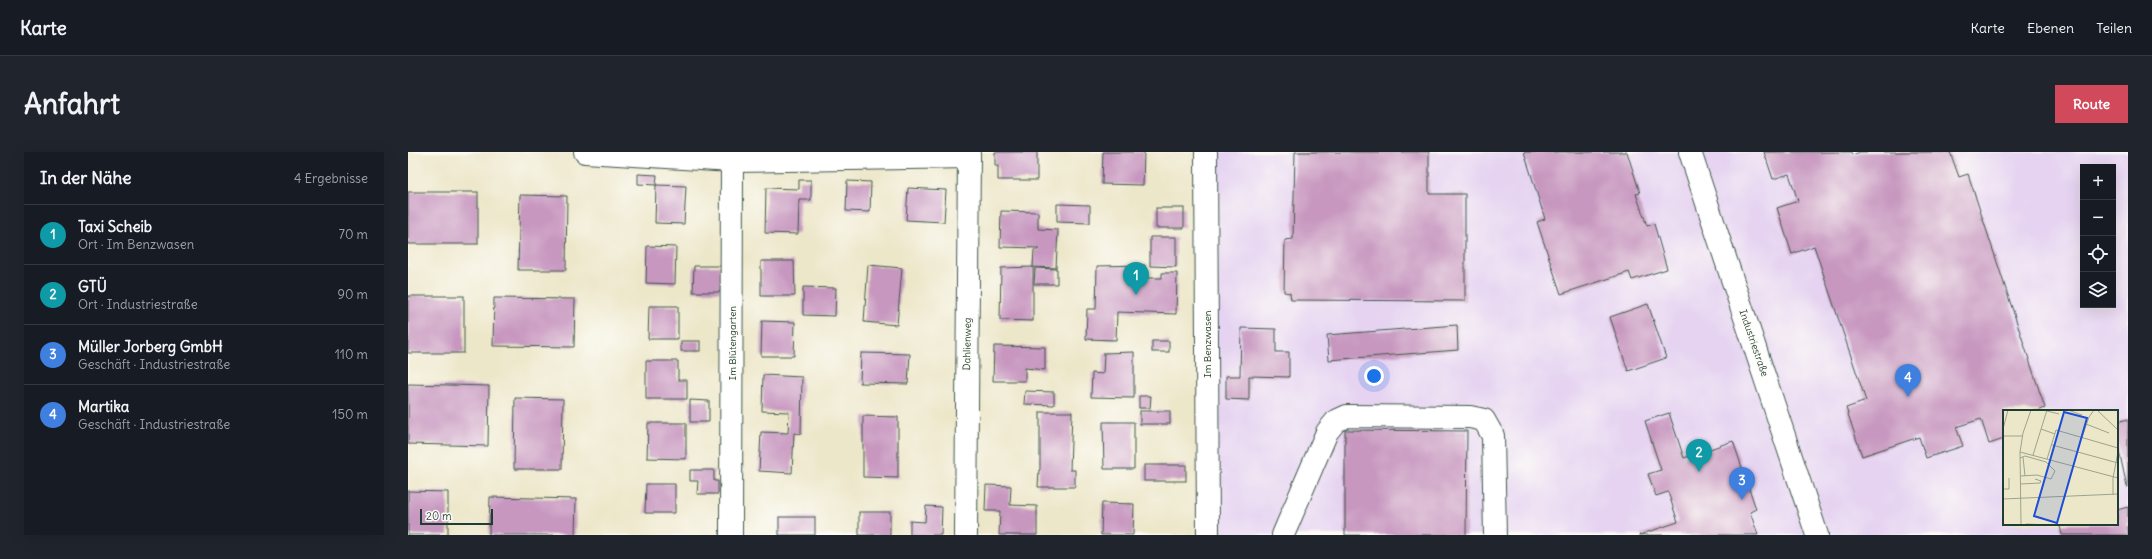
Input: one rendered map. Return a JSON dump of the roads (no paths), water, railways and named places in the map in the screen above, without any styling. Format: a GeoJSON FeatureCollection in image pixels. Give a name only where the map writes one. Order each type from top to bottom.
{"type":"FeatureCollection","features":[{"type":"Feature","properties":{"kind":"street"},"geometry":{"type":"LineString","coordinates":[[584,152],[732,156],[969,154]]}},
{"type":"Feature","properties":{"kind":"street","name":"Im Benzwasen"},"geometry":{"type":"LineString","coordinates":[[1206,152],[1208,535]]}},
{"type":"Feature","properties":{"kind":"street","name":"Industriestraße"},"geometry":{"type":"LineString","coordinates":[[1690,152],[1817,535]]}},
{"type":"Feature","properties":{"kind":"street","name":"Dahlienweg"},"geometry":{"type":"LineString","coordinates":[[966,535],[969,154]]}},
{"type":"Feature","properties":{"kind":"street","name":"Im Blütengarten"},"geometry":{"type":"LineString","coordinates":[[731,535],[732,156]]}},
{"type":"Feature","properties":{"kind":"street"},"geometry":{"type":"LineString","coordinates":[[1283,535],[1328,432],[1336,421],[1347,416],[1470,417],[1484,420],[1493,436],[1495,535]]}},
{"type":"Feature","properties":{"kind":"place","name":"Taxi Scheib"},"geometry":{"type":"Point","coordinates":[1136,295]}},
{"type":"Feature","properties":{"kind":"place","name":"Martika"},"geometry":{"type":"Point","coordinates":[1908,397]}},
{"type":"Feature","properties":{"kind":"place","name":"GTÜ"},"geometry":{"type":"Point","coordinates":[1699,472]}},
{"type":"Feature","properties":{"kind":"place","name":"Müller Jorberg GmbH"},"geometry":{"type":"Point","coordinates":[1742,500]}}]}
